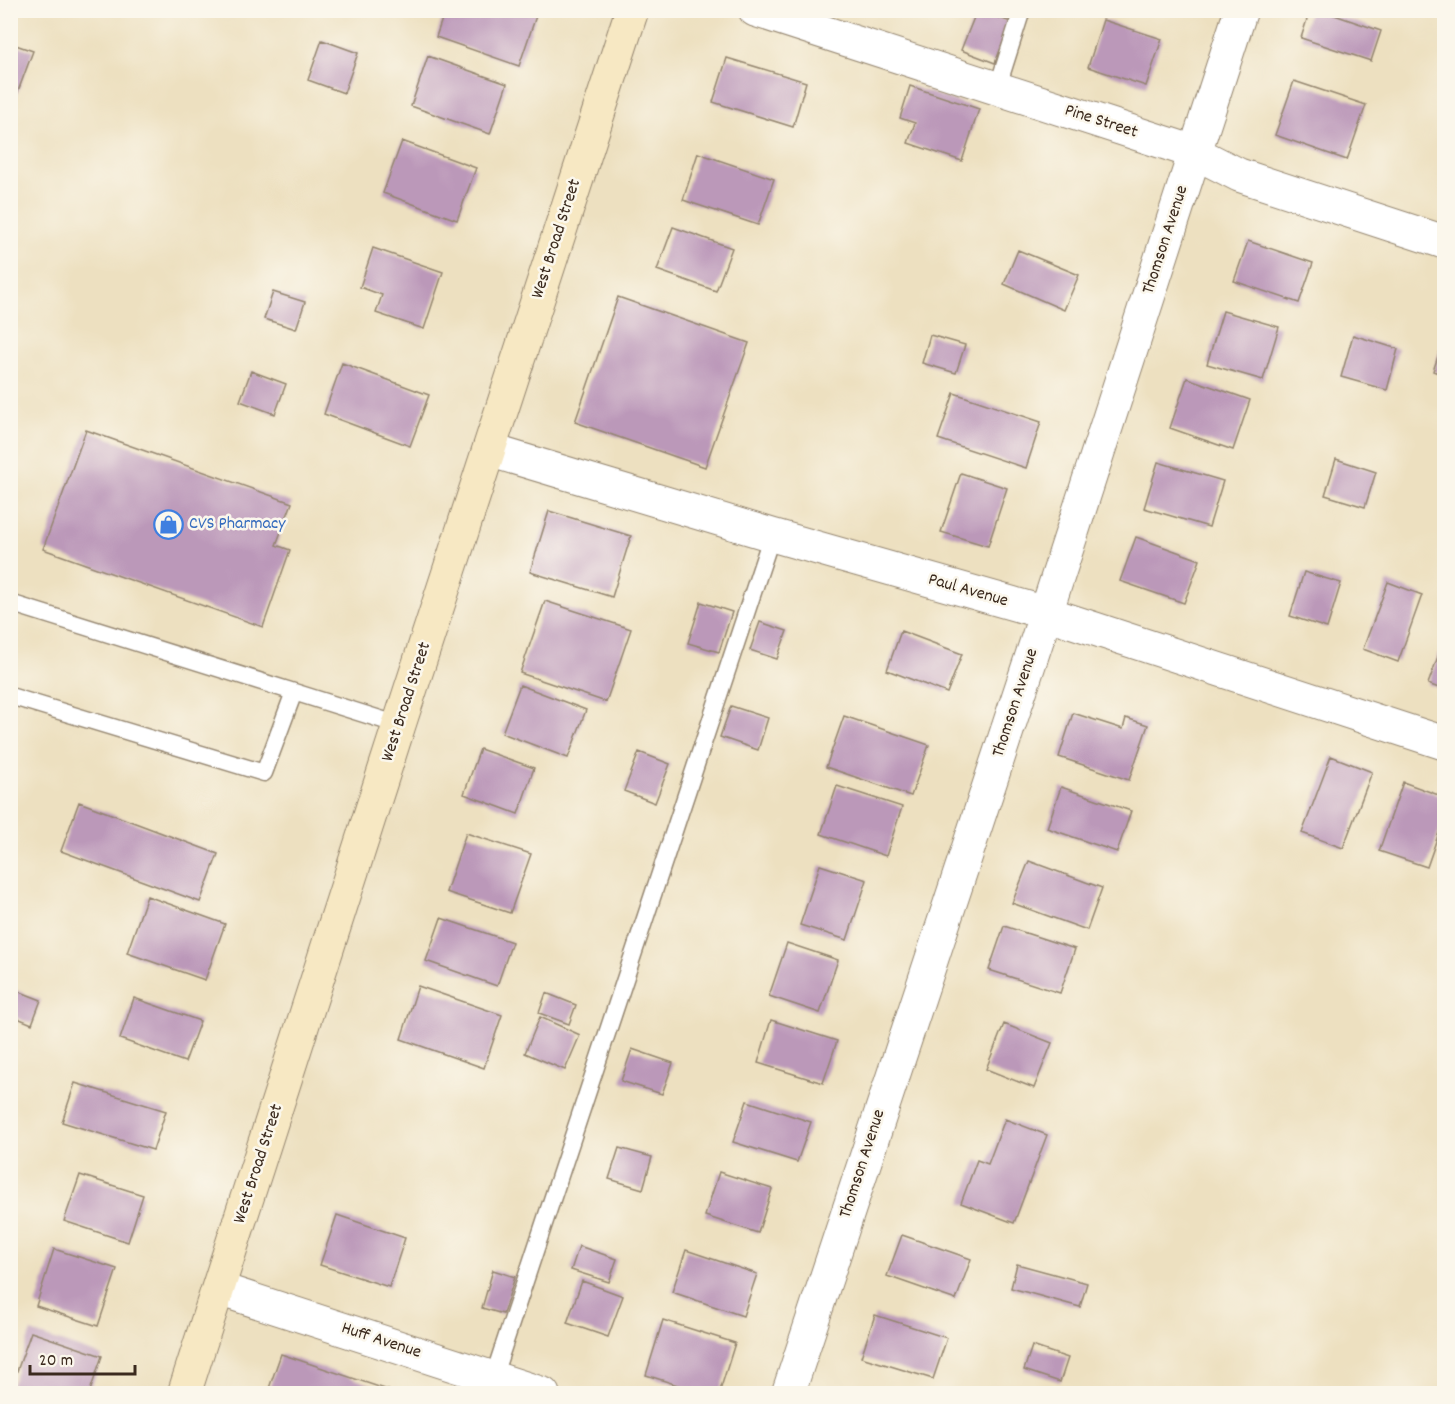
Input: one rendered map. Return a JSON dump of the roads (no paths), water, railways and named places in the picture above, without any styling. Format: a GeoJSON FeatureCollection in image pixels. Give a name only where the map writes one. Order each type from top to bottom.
{"type":"FeatureCollection","features":[{"type":"Feature","properties":{"kind":"main road","name":"West Broad Street"},"geometry":{"type":"LineString","coordinates":[[184,1394],[632,10]]}},
{"type":"Feature","properties":{"kind":"street","name":"Pine Street"},"geometry":{"type":"LineString","coordinates":[[755,10],[1194,152],[1239,175],[1444,242]]}},
{"type":"Feature","properties":{"kind":"street","name":"Thomson Avenue"},"geometry":{"type":"LineString","coordinates":[[788,1394],[1046,613],[1240,10]]}},
{"type":"Feature","properties":{"kind":"street","name":"Paul Avenue"},"geometry":{"type":"LineString","coordinates":[[489,450],[772,535],[1046,613],[1444,743]]}},
{"type":"Feature","properties":{"kind":"street","name":"Huff Avenue"},"geometry":{"type":"LineString","coordinates":[[219,1289],[491,1385],[543,1394]]}},
{"type":"Feature","properties":{"kind":"lane"},"geometry":{"type":"LineString","coordinates":[[997,88],[1022,10]]}},
{"type":"Feature","properties":{"kind":"lane"},"geometry":{"type":"LineString","coordinates":[[491,1385],[772,535]]}},
{"type":"Feature","properties":{"kind":"lane"},"geometry":{"type":"LineString","coordinates":[[10,603],[399,725]]}},
{"type":"Feature","properties":{"kind":"lane"},"geometry":{"type":"LineString","coordinates":[[10,696],[264,773],[294,692]]}},
{"type":"Feature","properties":{"kind":"place","name":"CVS Pharmacy"},"geometry":{"type":"Point","coordinates":[168,524]}}]}
